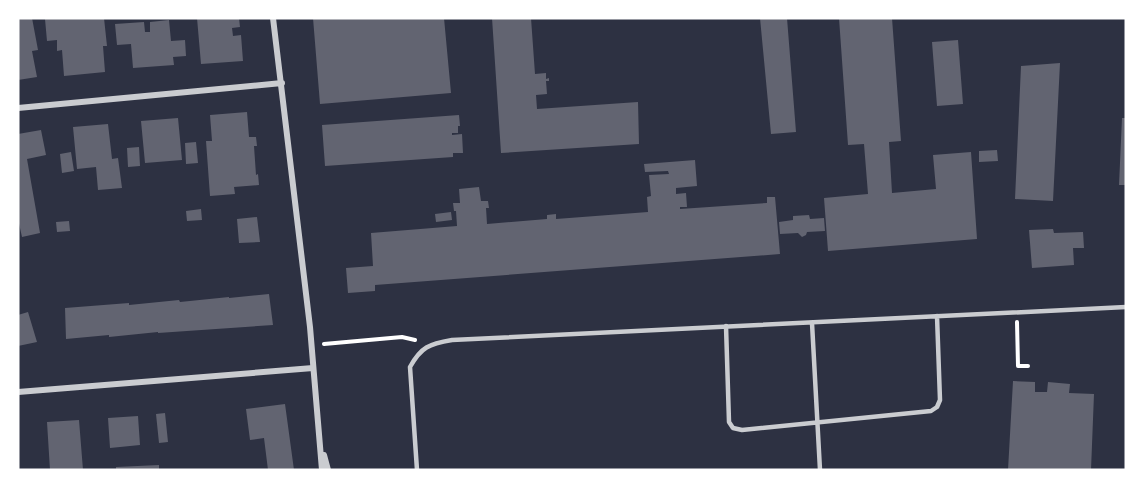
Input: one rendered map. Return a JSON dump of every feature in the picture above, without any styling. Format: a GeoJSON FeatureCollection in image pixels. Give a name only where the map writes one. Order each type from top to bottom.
{"type":"FeatureCollection","features":[{"type":"Feature","properties":{"kind":"street"},"geometry":{"type":"LineString","coordinates":[[273,18],[311,345],[322,470]]}},
{"type":"Feature","properties":{"kind":"street"},"geometry":{"type":"LineString","coordinates":[[18,108],[282,83]]}},
{"type":"Feature","properties":{"kind":"street"},"geometry":{"type":"LineString","coordinates":[[18,392],[313,368]]}},
{"type":"Feature","properties":{"kind":"street"},"geometry":{"type":"LineString","coordinates":[[320,440],[328,470]]}},
{"type":"Feature","properties":{"kind":"lane"},"geometry":{"type":"LineString","coordinates":[[417,470],[410,367],[418,353],[433,343],[452,340],[1126,307]]}},
{"type":"Feature","properties":{"kind":"lane"},"geometry":{"type":"LineString","coordinates":[[726,327],[729,422],[733,428],[742,430],[931,411],[937,407],[940,400],[937,316]]}},
{"type":"Feature","properties":{"kind":"lane"},"geometry":{"type":"LineString","coordinates":[[812,323],[820,470]]}},
{"type":"Feature","properties":{"kind":"path"},"geometry":{"type":"LineString","coordinates":[[1017,313],[1018,366],[1028,366]]}},
{"type":"Feature","properties":{"kind":"path"},"geometry":{"type":"LineString","coordinates":[[311,345],[402,337],[433,343]]}},
{"type":"Feature","properties":{"kind":"building"},"geometry":{"type":"Polygon","coordinates":[[[18,18],[32,18],[38,50],[32,51],[37,77],[18,80],[18,18]]]}},
{"type":"Feature","properties":{"kind":"building"},"geometry":{"type":"Polygon","coordinates":[[[104,18],[107,46],[103,46],[105,72],[64,76],[62,50],[57,51],[57,40],[47,41],[45,19],[104,18]]]}},
{"type":"Feature","properties":{"kind":"building"},"geometry":{"type":"Polygon","coordinates":[[[197,18],[239,18],[240,27],[232,28],[233,36],[241,35],[243,61],[201,64],[197,18]]]}},
{"type":"Feature","properties":{"kind":"building"},"geometry":{"type":"Polygon","coordinates":[[[313,18],[444,18],[451,93],[320,104],[313,18]]]}},
{"type":"Feature","properties":{"kind":"building"},"geometry":{"type":"Polygon","coordinates":[[[492,18],[531,18],[535,74],[546,73],[546,79],[549,78],[549,81],[546,81],[547,94],[536,95],[537,109],[638,102],[639,144],[501,153],[492,18]]]}},
{"type":"Feature","properties":{"kind":"building"},"geometry":{"type":"Polygon","coordinates":[[[760,18],[787,18],[796,132],[771,134],[760,18]]]}},
{"type":"Feature","properties":{"kind":"building"},"geometry":{"type":"Polygon","coordinates":[[[839,18],[892,18],[901,141],[889,142],[892,193],[936,189],[933,155],[971,152],[977,239],[828,251],[824,198],[868,194],[864,144],[848,145],[839,18]]]}},
{"type":"Feature","properties":{"kind":"building"},"geometry":{"type":"Polygon","coordinates":[[[169,20],[171,41],[185,40],[186,56],[173,57],[174,65],[133,68],[131,44],[117,45],[115,24],[144,22],[145,32],[150,32],[150,22],[169,20]]]}},
{"type":"Feature","properties":{"kind":"building"},"geometry":{"type":"Polygon","coordinates":[[[958,40],[963,104],[937,106],[932,42],[958,40]]]}},
{"type":"Feature","properties":{"kind":"building"},"geometry":{"type":"Polygon","coordinates":[[[1060,63],[1053,201],[1015,199],[1021,66],[1060,63]]]}},
{"type":"Feature","properties":{"kind":"building"},"geometry":{"type":"Polygon","coordinates":[[[247,112],[249,137],[256,137],[257,146],[254,146],[259,185],[234,187],[235,194],[210,196],[206,141],[212,141],[210,115],[247,112]]]}},
{"type":"Feature","properties":{"kind":"building"},"geometry":{"type":"Polygon","coordinates":[[[459,115],[458,133],[452,133],[452,135],[462,134],[463,153],[453,153],[453,157],[325,166],[322,125],[459,115]]]}},
{"type":"Feature","properties":{"kind":"building"},"geometry":{"type":"Polygon","coordinates":[[[178,118],[182,160],[145,163],[141,121],[178,118]]]}},
{"type":"Feature","properties":{"kind":"building"},"geometry":{"type":"Polygon","coordinates":[[[1122,118],[1126,118],[1126,185],[1119,185],[1122,118]]]}},
{"type":"Feature","properties":{"kind":"building"},"geometry":{"type":"Polygon","coordinates":[[[108,124],[112,159],[118,158],[122,188],[98,190],[96,167],[77,169],[73,127],[108,124]]]}},
{"type":"Feature","properties":{"kind":"building"},"geometry":{"type":"Polygon","coordinates":[[[41,130],[46,155],[27,159],[40,233],[22,237],[18,219],[18,134],[41,130]]]}},
{"type":"Feature","properties":{"kind":"building"},"geometry":{"type":"Polygon","coordinates":[[[196,142],[198,163],[186,164],[185,143],[196,142]]]}},
{"type":"Feature","properties":{"kind":"building"},"geometry":{"type":"Polygon","coordinates":[[[139,147],[140,166],[128,167],[127,148],[139,147]]]}},
{"type":"Feature","properties":{"kind":"building"},"geometry":{"type":"Polygon","coordinates":[[[997,150],[998,161],[979,162],[979,151],[997,150]]]}},
{"type":"Feature","properties":{"kind":"building"},"geometry":{"type":"Polygon","coordinates":[[[71,152],[74,171],[62,173],[60,154],[71,152]]]}},
{"type":"Feature","properties":{"kind":"building"},"geometry":{"type":"Polygon","coordinates":[[[695,160],[697,186],[676,188],[676,194],[686,193],[687,207],[680,207],[680,209],[767,203],[767,197],[775,197],[780,254],[375,285],[375,291],[348,293],[346,268],[373,266],[371,233],[457,226],[453,203],[460,203],[459,189],[479,187],[481,201],[488,201],[487,224],[547,219],[547,215],[556,214],[556,219],[648,212],[647,197],[651,196],[649,175],[669,174],[668,171],[645,172],[644,164],[695,160]]]}},
{"type":"Feature","properties":{"kind":"building"},"geometry":{"type":"Polygon","coordinates":[[[201,209],[202,220],[187,221],[186,211],[201,209]]]}},
{"type":"Feature","properties":{"kind":"building"},"geometry":{"type":"Polygon","coordinates":[[[451,212],[452,220],[436,222],[435,214],[451,212]]]}},
{"type":"Feature","properties":{"kind":"building"},"geometry":{"type":"Polygon","coordinates":[[[809,215],[810,219],[824,218],[825,231],[807,232],[802,237],[798,233],[780,234],[779,222],[793,220],[793,216],[809,215]]]}},
{"type":"Feature","properties":{"kind":"building"},"geometry":{"type":"Polygon","coordinates":[[[257,217],[260,242],[239,243],[237,219],[257,217]]]}},
{"type":"Feature","properties":{"kind":"building"},"geometry":{"type":"Polygon","coordinates":[[[69,221],[70,231],[57,232],[56,222],[69,221]]]}},
{"type":"Feature","properties":{"kind":"building"},"geometry":{"type":"Polygon","coordinates":[[[1053,229],[1054,233],[1083,232],[1084,248],[1073,248],[1074,265],[1032,268],[1029,230],[1053,229]]]}},
{"type":"Feature","properties":{"kind":"building"},"geometry":{"type":"Polygon","coordinates":[[[269,294],[273,325],[66,339],[65,308],[179,300],[180,302],[269,294]]]}},
{"type":"Feature","properties":{"kind":"building"},"geometry":{"type":"Polygon","coordinates":[[[28,312],[37,342],[18,346],[18,315],[28,312]]]}},
{"type":"Feature","properties":{"kind":"building"},"geometry":{"type":"Polygon","coordinates":[[[1013,381],[1035,382],[1035,392],[1047,392],[1048,382],[1070,384],[1069,393],[1094,394],[1091,470],[1008,470],[1013,381]]]}},
{"type":"Feature","properties":{"kind":"building"},"geometry":{"type":"Polygon","coordinates":[[[285,404],[294,470],[268,470],[264,438],[250,440],[246,409],[285,404]]]}},
{"type":"Feature","properties":{"kind":"building"},"geometry":{"type":"Polygon","coordinates":[[[165,413],[168,442],[159,443],[156,414],[165,413]]]}},
{"type":"Feature","properties":{"kind":"building"},"geometry":{"type":"Polygon","coordinates":[[[138,416],[140,445],[110,448],[108,418],[138,416]]]}},
{"type":"Feature","properties":{"kind":"building"},"geometry":{"type":"Polygon","coordinates":[[[79,420],[83,470],[50,470],[47,422],[79,420]]]}},
{"type":"Feature","properties":{"kind":"building"},"geometry":{"type":"Polygon","coordinates":[[[159,465],[159,470],[116,470],[116,467],[159,465]]]}}]}
